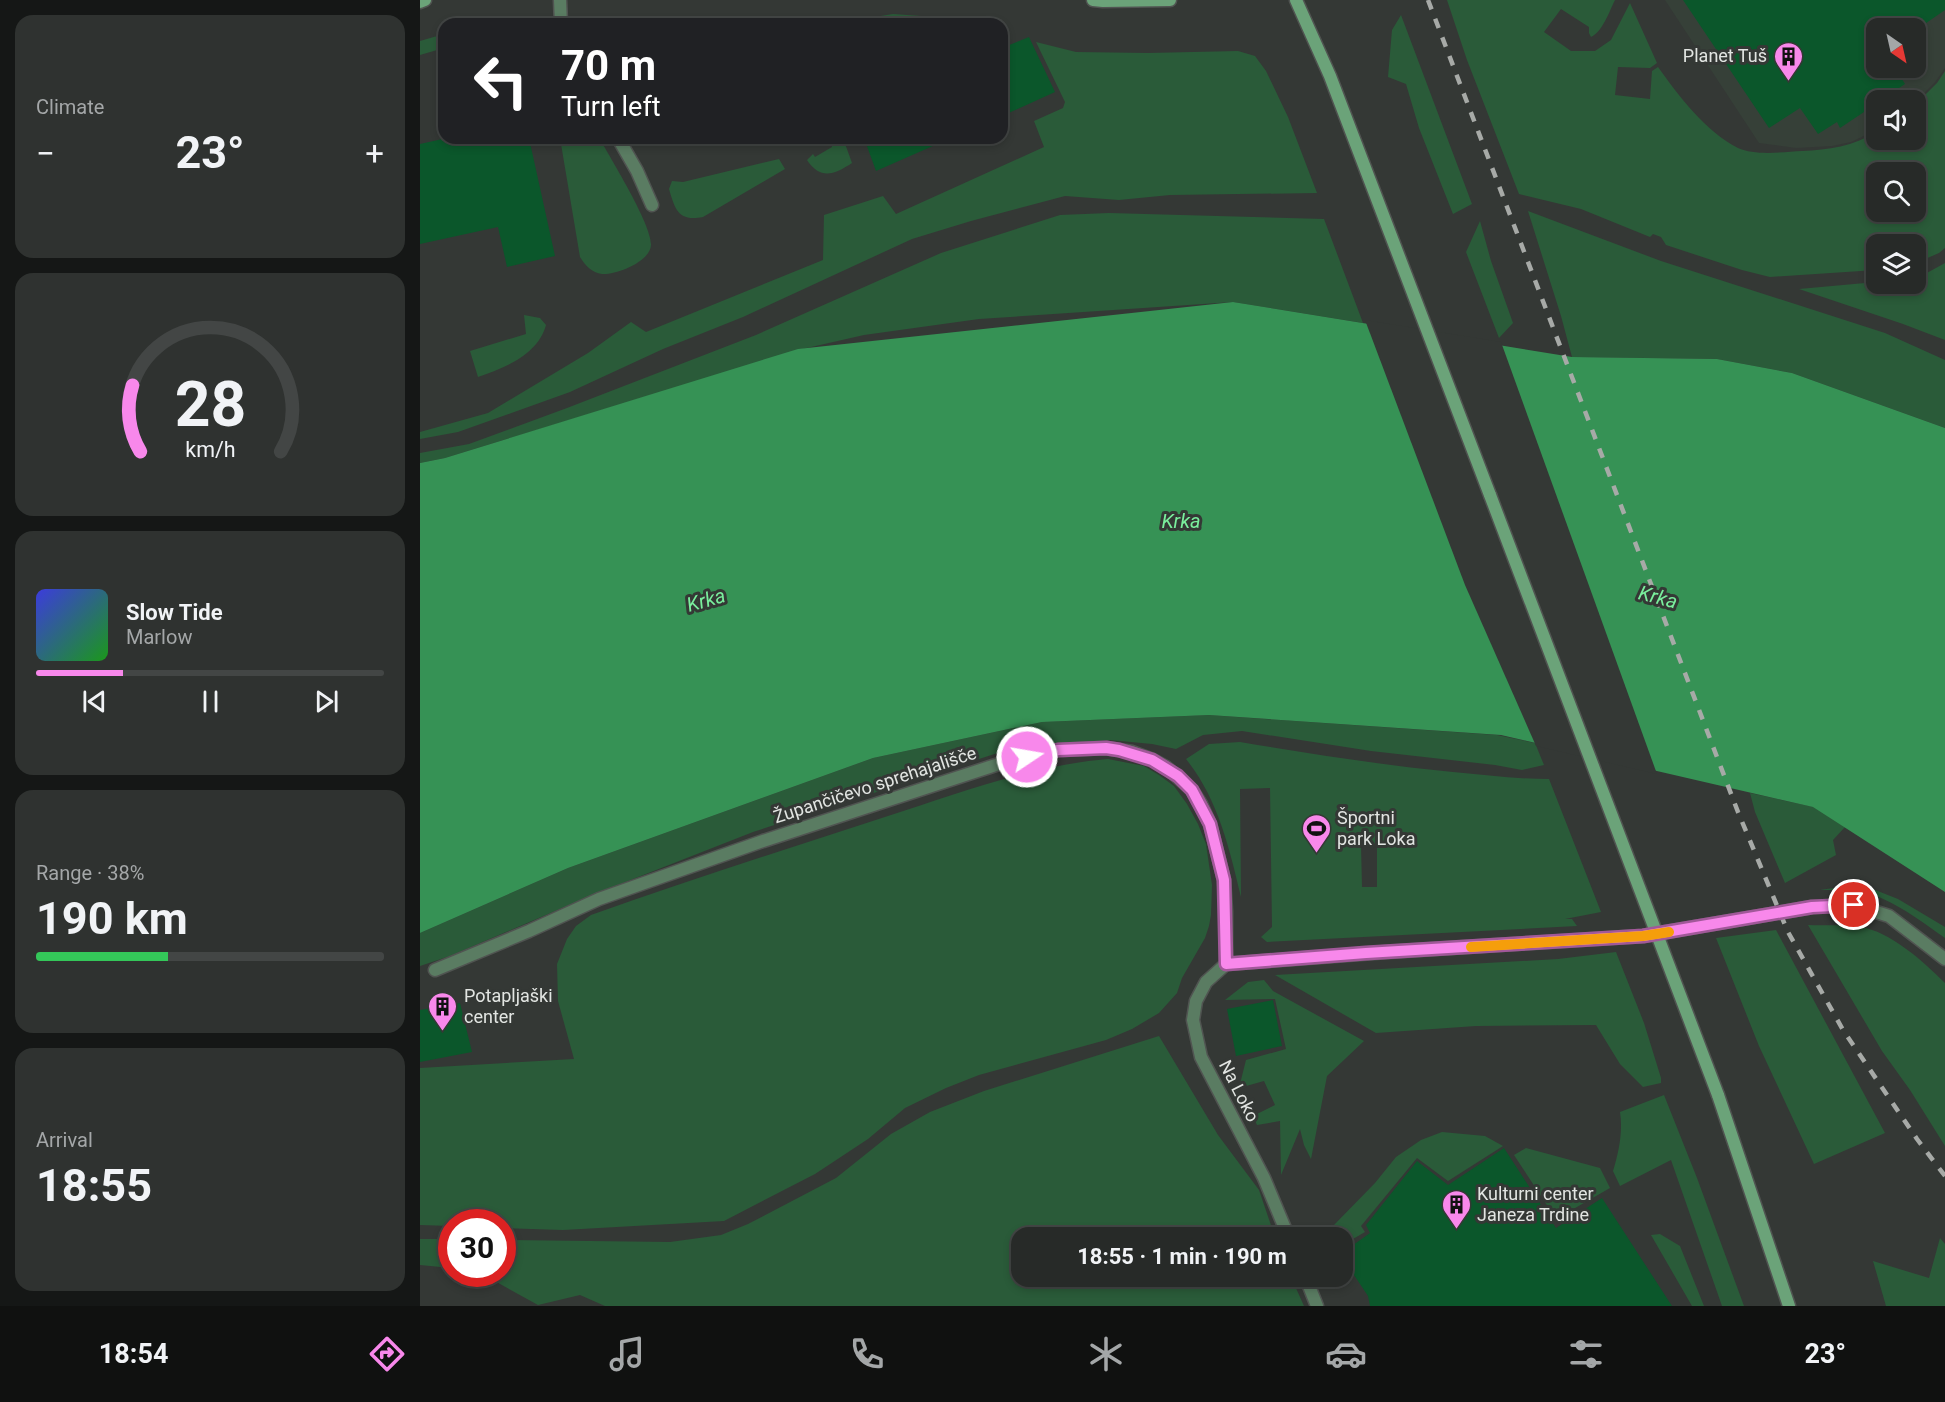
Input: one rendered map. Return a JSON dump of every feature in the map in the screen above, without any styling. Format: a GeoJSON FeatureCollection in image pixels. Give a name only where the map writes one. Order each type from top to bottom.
{"type":"FeatureCollection","features":[{"type":"Feature","properties":{"kind":"main road"},"geometry":{"type":"LineString","coordinates":[[420,2],[425,0]]}},
{"type":"Feature","properties":{"kind":"main road"},"geometry":{"type":"LineString","coordinates":[[1094,0],[1103,2],[1170,0]]}},
{"type":"Feature","properties":{"kind":"main road"},"geometry":{"type":"LineString","coordinates":[[1296,0],[1330,76],[1718,1095],[1789,1306]]}},
{"type":"Feature","properties":{"kind":"street"},"geometry":{"type":"LineString","coordinates":[[560,0],[561,18]]}},
{"type":"Feature","properties":{"kind":"street"},"geometry":{"type":"LineString","coordinates":[[621,144],[637,171],[652,206]]}},
{"type":"Feature","properties":{"kind":"street","name":"Župančičevo sprehajališče"},"geometry":{"type":"LineString","coordinates":[[435,970],[598,899],[763,841],[1011,760],[1058,750],[1106,748],[1132,752],[1166,767],[1192,790],[1201,804],[1210,824],[1224,880],[1226,964]]}},
{"type":"Feature","properties":{"kind":"street"},"geometry":{"type":"LineString","coordinates":[[1226,964],[1643,936],[1812,907],[1854,905],[1889,916],[1945,959]]}},
{"type":"Feature","properties":{"kind":"street","name":"Na Loko"},"geometry":{"type":"LineString","coordinates":[[1226,964],[1206,981],[1196,1001],[1193,1020],[1201,1057],[1264,1178],[1284,1227]]}},
{"type":"Feature","properties":{"kind":"street"},"geometry":{"type":"LineString","coordinates":[[1309,1287],[1317,1306]]}},
{"type":"Feature","properties":{"kind":"shaded area"},"geometry":{"type":"Polygon","coordinates":[[[1447,0],[1615,0],[1602,26],[1591,37],[1589,27],[1561,9],[1544,32],[1571,51],[1595,51],[1611,40],[1630,3],[1657,63],[1650,68],[1618,67],[1615,95],[1650,99],[1652,71],[1658,67],[1684,101],[1715,133],[1738,148],[1761,153],[1831,148],[1866,138],[1866,150],[1926,150],[1926,94],[1945,71],[1945,248],[1926,259],[1926,234],[1866,234],[1866,271],[1770,277],[1666,245],[1661,237],[1653,234],[1650,237],[1581,209],[1519,194],[1467,60],[1447,0]]]}},
{"type":"Feature","properties":{"kind":"shaded area","name":"Planet Tuš"},"geometry":{"type":"Polygon","coordinates":[[[1665,0],[1945,0],[1945,68],[1926,91],[1866,90],[1866,135],[1851,142],[1832,146],[1796,148],[1759,143],[1665,0]]]}},
{"type":"Feature","properties":{"kind":"shaded area"},"geometry":{"type":"Polygon","coordinates":[[[893,14],[949,18],[868,18],[893,14]]]}},
{"type":"Feature","properties":{"kind":"shaded area"},"geometry":{"type":"Polygon","coordinates":[[[1401,15],[1472,204],[1453,214],[1419,128],[1406,84],[1388,77],[1392,30],[1401,15]]]}},
{"type":"Feature","properties":{"kind":"shaded area"},"geometry":{"type":"Polygon","coordinates":[[[438,36],[438,50],[420,55],[420,41],[438,36]]]}},
{"type":"Feature","properties":{"kind":"shaded area"},"geometry":{"type":"Polygon","coordinates":[[[1036,42],[1076,52],[1238,51],[1255,56],[1266,71],[1288,117],[1317,193],[1170,195],[1119,200],[1065,196],[971,221],[912,239],[743,317],[663,349],[570,392],[458,432],[420,439],[420,432],[488,413],[588,353],[631,322],[646,332],[823,260],[824,215],[883,196],[896,214],[1044,147],[1034,121],[1063,108],[1065,102],[1036,42]]]}},
{"type":"Feature","properties":{"kind":"shaded area"},"geometry":{"type":"Polygon","coordinates":[[[561,144],[603,144],[639,209],[650,236],[651,245],[645,257],[639,262],[608,274],[595,272],[580,257],[561,144]]]}},
{"type":"Feature","properties":{"kind":"shaded area"},"geometry":{"type":"Polygon","coordinates":[[[831,144],[845,144],[852,163],[828,174],[812,167],[807,160],[813,154],[815,157],[832,147],[831,144]]]}},
{"type":"Feature","properties":{"kind":"shaded area"},"geometry":{"type":"Polygon","coordinates":[[[779,159],[785,169],[703,217],[683,216],[673,203],[669,189],[672,181],[683,182],[779,159]]]}},
{"type":"Feature","properties":{"kind":"shaded area"},"geometry":{"type":"Polygon","coordinates":[[[1528,211],[1661,261],[1885,333],[1945,360],[1945,428],[1792,373],[1717,359],[1572,357],[1528,211]]]}},
{"type":"Feature","properties":{"kind":"shaded area"},"geometry":{"type":"Polygon","coordinates":[[[1109,213],[1324,219],[1363,323],[1233,302],[979,319],[864,335],[798,350],[445,458],[420,463],[420,453],[469,444],[567,408],[756,335],[941,253],[1060,215],[1109,213]]]}},
{"type":"Feature","properties":{"kind":"shaded area"},"geometry":{"type":"Polygon","coordinates":[[[1480,221],[1491,261],[1513,323],[1499,338],[1466,252],[1480,221]]]}},
{"type":"Feature","properties":{"kind":"shaded area"},"geometry":{"type":"Polygon","coordinates":[[[1945,263],[1945,340],[1799,289],[1866,283],[1866,294],[1926,294],[1926,273],[1945,263]]]}},
{"type":"Feature","properties":{"kind":"shaded area"},"geometry":{"type":"Polygon","coordinates":[[[524,315],[540,318],[546,325],[536,345],[509,365],[478,377],[470,351],[526,334],[524,315]]]}},
{"type":"Feature","properties":{"kind":"shaded area"},"geometry":{"type":"Polygon","coordinates":[[[1209,715],[1497,735],[1535,743],[1544,765],[1522,770],[1371,751],[1242,731],[1203,735],[1176,749],[1110,740],[1010,749],[753,832],[595,894],[450,956],[420,966],[420,933],[568,868],[873,758],[1042,722],[1209,715]]]}},
{"type":"Feature","properties":{"kind":"shaded area"},"geometry":{"type":"Polygon","coordinates":[[[1240,742],[1399,766],[1501,777],[1549,779],[1601,912],[1565,919],[1572,919],[1577,926],[1267,942],[1261,937],[1272,927],[1270,788],[1240,789],[1241,897],[1221,824],[1206,790],[1186,759],[1209,744],[1240,742]],[[1361,845],[1362,887],[1377,887],[1377,846],[1361,845]]]}},
{"type":"Feature","properties":{"kind":"shaded area"},"geometry":{"type":"Polygon","coordinates":[[[1108,759],[1144,766],[1159,775],[1174,786],[1187,804],[1206,844],[1212,885],[1209,926],[1205,938],[1182,978],[1177,993],[1159,1013],[1132,1029],[1106,1040],[979,1075],[946,1088],[905,1108],[868,1139],[815,1174],[724,1221],[563,1230],[516,1228],[516,1209],[438,1209],[438,1226],[420,1225],[420,1068],[574,1059],[558,1001],[557,964],[567,939],[576,926],[591,915],[942,798],[997,781],[1080,762],[1108,759]]]}},
{"type":"Feature","properties":{"kind":"shaded area"},"geometry":{"type":"Polygon","coordinates":[[[1750,793],[1814,807],[1845,827],[1833,840],[1836,855],[1785,883],[1755,812],[1750,793]]]}},
{"type":"Feature","properties":{"kind":"shaded area"},"geometry":{"type":"Polygon","coordinates":[[[1860,884],[1898,899],[1945,927],[1945,938],[1906,911],[1874,895],[1843,890],[1820,890],[1860,884]]]}},
{"type":"Feature","properties":{"kind":"shaded area"},"geometry":{"type":"Polygon","coordinates":[[[1808,925],[1854,926],[1883,934],[1917,957],[1945,983],[1945,1146],[1882,1051],[1808,925]]]}},
{"type":"Feature","properties":{"kind":"shaded area"},"geometry":{"type":"Polygon","coordinates":[[[1776,930],[1885,1133],[1814,1164],[1759,1046],[1716,938],[1776,930]]]}},
{"type":"Feature","properties":{"kind":"shaded area"},"geometry":{"type":"Polygon","coordinates":[[[1616,952],[1644,1023],[1661,1083],[1643,1087],[1620,1064],[1596,1025],[1476,1026],[1376,1033],[1275,975],[1558,959],[1616,952]]]}},
{"type":"Feature","properties":{"kind":"shaded area"},"geometry":{"type":"Polygon","coordinates":[[[1264,980],[1273,991],[1364,1041],[1327,1076],[1311,1159],[1300,1129],[1281,1175],[1280,1121],[1257,1125],[1253,1116],[1275,1105],[1264,1081],[1239,1088],[1246,1060],[1286,1049],[1275,999],[1225,1000],[1248,982],[1264,980]]]}},
{"type":"Feature","properties":{"kind":"shaded area"},"geometry":{"type":"Polygon","coordinates":[[[1159,1036],[1218,1135],[1259,1190],[1272,1227],[1011,1227],[1011,1287],[1295,1287],[1304,1306],[605,1306],[580,1295],[538,1305],[505,1287],[516,1287],[516,1240],[670,1242],[721,1235],[748,1224],[836,1178],[891,1134],[930,1112],[984,1091],[1159,1036]]]}},
{"type":"Feature","properties":{"kind":"shaded area"},"geometry":{"type":"Polygon","coordinates":[[[1664,1095],[1744,1306],[1722,1306],[1671,1160],[1620,1186],[1613,1171],[1620,1141],[1620,1112],[1664,1095]]]}},
{"type":"Feature","properties":{"kind":"shaded area"},"geometry":{"type":"Polygon","coordinates":[[[1442,1132],[1485,1136],[1503,1146],[1448,1181],[1417,1158],[1361,1226],[1365,1232],[1353,1239],[1353,1227],[1335,1227],[1334,1225],[1375,1183],[1396,1157],[1421,1140],[1442,1132]]]}},
{"type":"Feature","properties":{"kind":"shaded area"},"geometry":{"type":"Polygon","coordinates":[[[1526,1148],[1600,1168],[1610,1188],[1556,1219],[1514,1155],[1526,1148]]]}},
{"type":"Feature","properties":{"kind":"shaded area"},"geometry":{"type":"Polygon","coordinates":[[[1660,1234],[1680,1246],[1704,1306],[1692,1306],[1651,1235],[1660,1234]]]}},
{"type":"Feature","properties":{"kind":"shaded area"},"geometry":{"type":"Polygon","coordinates":[[[1940,1238],[1945,1244],[1945,1306],[1886,1306],[1873,1261],[1929,1278],[1940,1238]]]}},
{"type":"Feature","properties":{"kind":"shaded area"},"geometry":{"type":"Polygon","coordinates":[[[420,1239],[438,1239],[438,1267],[420,1265],[420,1239]]]}},
{"type":"Feature","properties":{"kind":"water","name":"Krka"},"geometry":{"type":"Polygon","coordinates":[[[1233,302],[1572,357],[1717,359],[1792,373],[1945,428],[1945,892],[1813,807],[1501,735],[1209,715],[1042,722],[873,758],[568,868],[420,933],[420,463],[445,458],[798,349],[1233,302]]]}},
{"type":"Feature","properties":{"kind":"pier"},"geometry":{"type":"Polygon","coordinates":[[[1365,320],[1501,342],[1657,774],[1536,746],[1465,585],[1365,320]]]}},
{"type":"Feature","properties":{"kind":"building","name":"Planet Tuš"},"geometry":{"type":"Polygon","coordinates":[[[1683,0],[1945,0],[1945,10],[1926,23],[1926,18],[1866,18],[1866,78],[1901,78],[1905,84],[1896,90],[1866,90],[1866,111],[1840,128],[1837,122],[1818,134],[1800,108],[1769,128],[1683,0]]]}},
{"type":"Feature","properties":{"kind":"building"},"geometry":{"type":"Polygon","coordinates":[[[1029,37],[1055,92],[1008,113],[1008,46],[1029,37]]]}},
{"type":"Feature","properties":{"kind":"building"},"geometry":{"type":"Polygon","coordinates":[[[438,140],[438,144],[530,144],[555,256],[507,267],[498,227],[420,244],[420,144],[438,140]]]}},
{"type":"Feature","properties":{"kind":"building"},"geometry":{"type":"Polygon","coordinates":[[[866,144],[937,144],[876,171],[866,144]]]}},
{"type":"Feature","properties":{"kind":"building"},"geometry":{"type":"Polygon","coordinates":[[[1273,1000],[1282,1046],[1236,1056],[1227,1009],[1273,1000]]]}},
{"type":"Feature","properties":{"kind":"building","name":"Potapljaški center"},"geometry":{"type":"Polygon","coordinates":[[[460,1003],[472,1052],[420,1062],[420,1010],[460,1003]]]}},
{"type":"Feature","properties":{"kind":"building","name":"Kulturni center Janeza Trdine"},"geometry":{"type":"Polygon","coordinates":[[[1504,1148],[1556,1228],[1602,1198],[1672,1306],[1370,1306],[1368,1296],[1353,1274],[1353,1245],[1370,1233],[1366,1225],[1417,1161],[1448,1185],[1504,1148]]]}},
{"type":"Feature","properties":{"kind":"railway"},"geometry":{"type":"LineString","coordinates":[[1428,0],[1738,812],[1788,932],[1843,1030],[1945,1176]]}},
{"type":"Feature","properties":{"kind":"slow traffic"},"geometry":{"type":"LineString","coordinates":[[1471,947],[1643,936],[1669,932]]}},
{"type":"Feature","properties":{"kind":"place","name":"Planet Tuš"},"geometry":{"type":"Point","coordinates":[1788,82]}},
{"type":"Feature","properties":{"kind":"place","name":"Športni park Loka"},"geometry":{"type":"Point","coordinates":[1316,854]}},
{"type":"Feature","properties":{"kind":"place","name":"Potapljaški center"},"geometry":{"type":"Point","coordinates":[443,1032]}},
{"type":"Feature","properties":{"kind":"place","name":"Kulturni center Janeza Trdine"},"geometry":{"type":"Point","coordinates":[1456,1230]}},
{"type":"Feature","properties":{"kind":"route"},"geometry":{"type":"LineString","coordinates":[[1027,757],[1058,750],[1106,748],[1132,752],[1166,767],[1192,790],[1210,824],[1224,880],[1226,964],[1643,936],[1812,907],[1854,905]]}}]}
